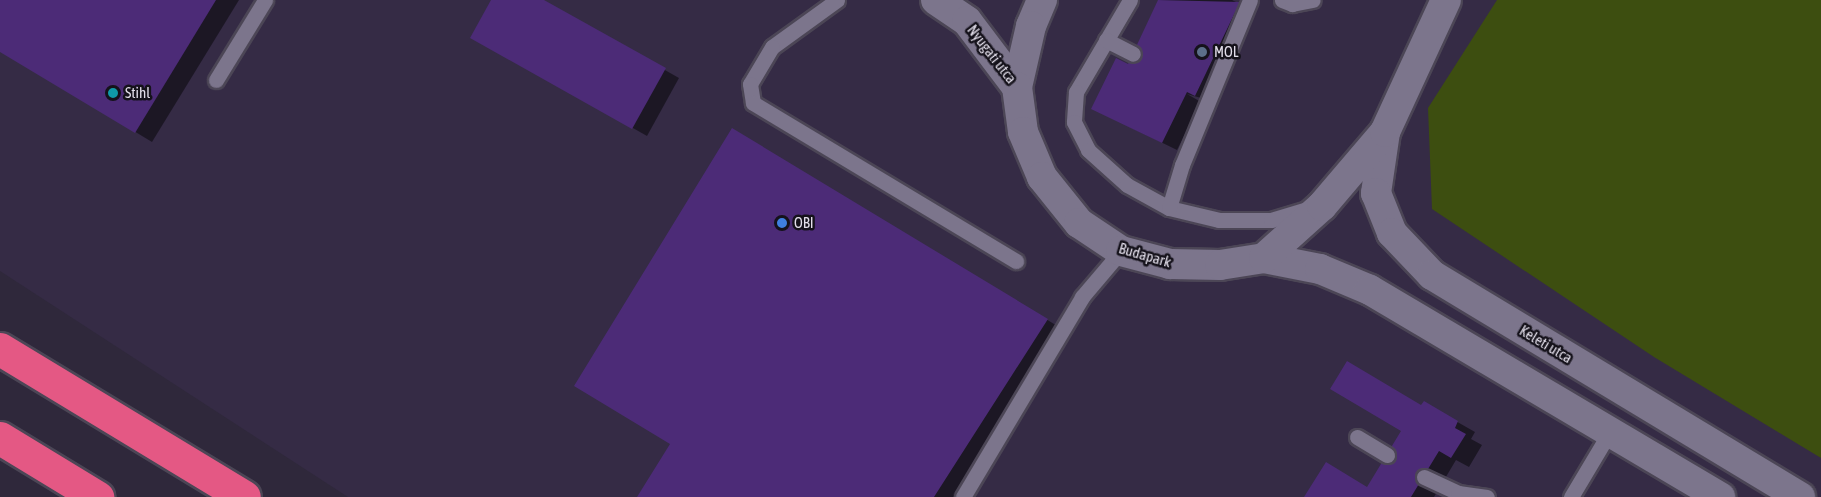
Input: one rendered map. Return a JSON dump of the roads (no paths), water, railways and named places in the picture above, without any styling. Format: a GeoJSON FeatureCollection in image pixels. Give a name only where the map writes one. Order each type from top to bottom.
{"type":"FeatureCollection","features":[{"type":"Feature","properties":{"kind":"highway"},"geometry":{"type":"LineString","coordinates":[[0,349],[244,497]]}},
{"type":"Feature","properties":{"kind":"highway"},"geometry":{"type":"LineString","coordinates":[[0,438],[97,497]]}},
{"type":"Feature","properties":{"kind":"street","name":"Nyugati utca"},"geometry":{"type":"LineString","coordinates":[[936,0],[967,21],[1017,87]]}},
{"type":"Feature","properties":{"kind":"street"},"geometry":{"type":"LineString","coordinates":[[1017,87],[1031,26],[1042,0]]}},
{"type":"Feature","properties":{"kind":"street"},"geometry":{"type":"LineString","coordinates":[[1264,258],[1322,206],[1385,132],[1446,0]]}},
{"type":"Feature","properties":{"kind":"street","name":"Budapark"},"geometry":{"type":"LineString","coordinates":[[1017,87],[1023,132],[1041,177],[1079,223],[1121,251],[1170,264],[1220,265],[1264,258]]}},
{"type":"Feature","properties":{"kind":"street","name":"Keleti utca"},"geometry":{"type":"LineString","coordinates":[[1385,132],[1376,194],[1392,232],[1432,275],[1800,497]]}},
{"type":"Feature","properties":{"kind":"street"},"geometry":{"type":"LineString","coordinates":[[1264,258],[1320,269],[1370,290],[1611,430],[1720,497]]}},
{"type":"Feature","properties":{"kind":"lane"},"geometry":{"type":"LineString","coordinates":[[216,80],[266,0]]}},
{"type":"Feature","properties":{"kind":"lane"},"geometry":{"type":"LineString","coordinates":[[835,0],[772,46],[750,84],[753,103],[1016,261]]}},
{"type":"Feature","properties":{"kind":"lane"},"geometry":{"type":"LineString","coordinates":[[1130,0],[1076,92],[1074,122],[1088,150],[1127,185],[1169,208],[1219,220],[1271,220],[1322,206]]}},
{"type":"Feature","properties":{"kind":"lane"},"geometry":{"type":"LineString","coordinates":[[1169,208],[1206,89],[1250,0]]}},
{"type":"Feature","properties":{"kind":"lane"},"geometry":{"type":"LineString","coordinates":[[1282,0],[1292,4],[1312,0]]}},
{"type":"Feature","properties":{"kind":"lane"},"geometry":{"type":"LineString","coordinates":[[1106,40],[1133,54]]}},
{"type":"Feature","properties":{"kind":"lane"},"geometry":{"type":"LineString","coordinates":[[963,497],[1082,297],[1121,251]]}},
{"type":"Feature","properties":{"kind":"lane"},"geometry":{"type":"LineString","coordinates":[[1571,497],[1611,430]]}},
{"type":"Feature","properties":{"kind":"lane"},"geometry":{"type":"LineString","coordinates":[[1357,436],[1387,455]]}},
{"type":"Feature","properties":{"kind":"lane"},"geometry":{"type":"LineString","coordinates":[[1424,477],[1458,493],[1486,497]]}},
{"type":"Feature","properties":{"kind":"place","name":"MOL"},"geometry":{"type":"Point","coordinates":[1202,52]}},
{"type":"Feature","properties":{"kind":"place","name":"Stihl"},"geometry":{"type":"Point","coordinates":[113,93]}},
{"type":"Feature","properties":{"kind":"place","name":"OBI"},"geometry":{"type":"Point","coordinates":[782,223]}}]}
